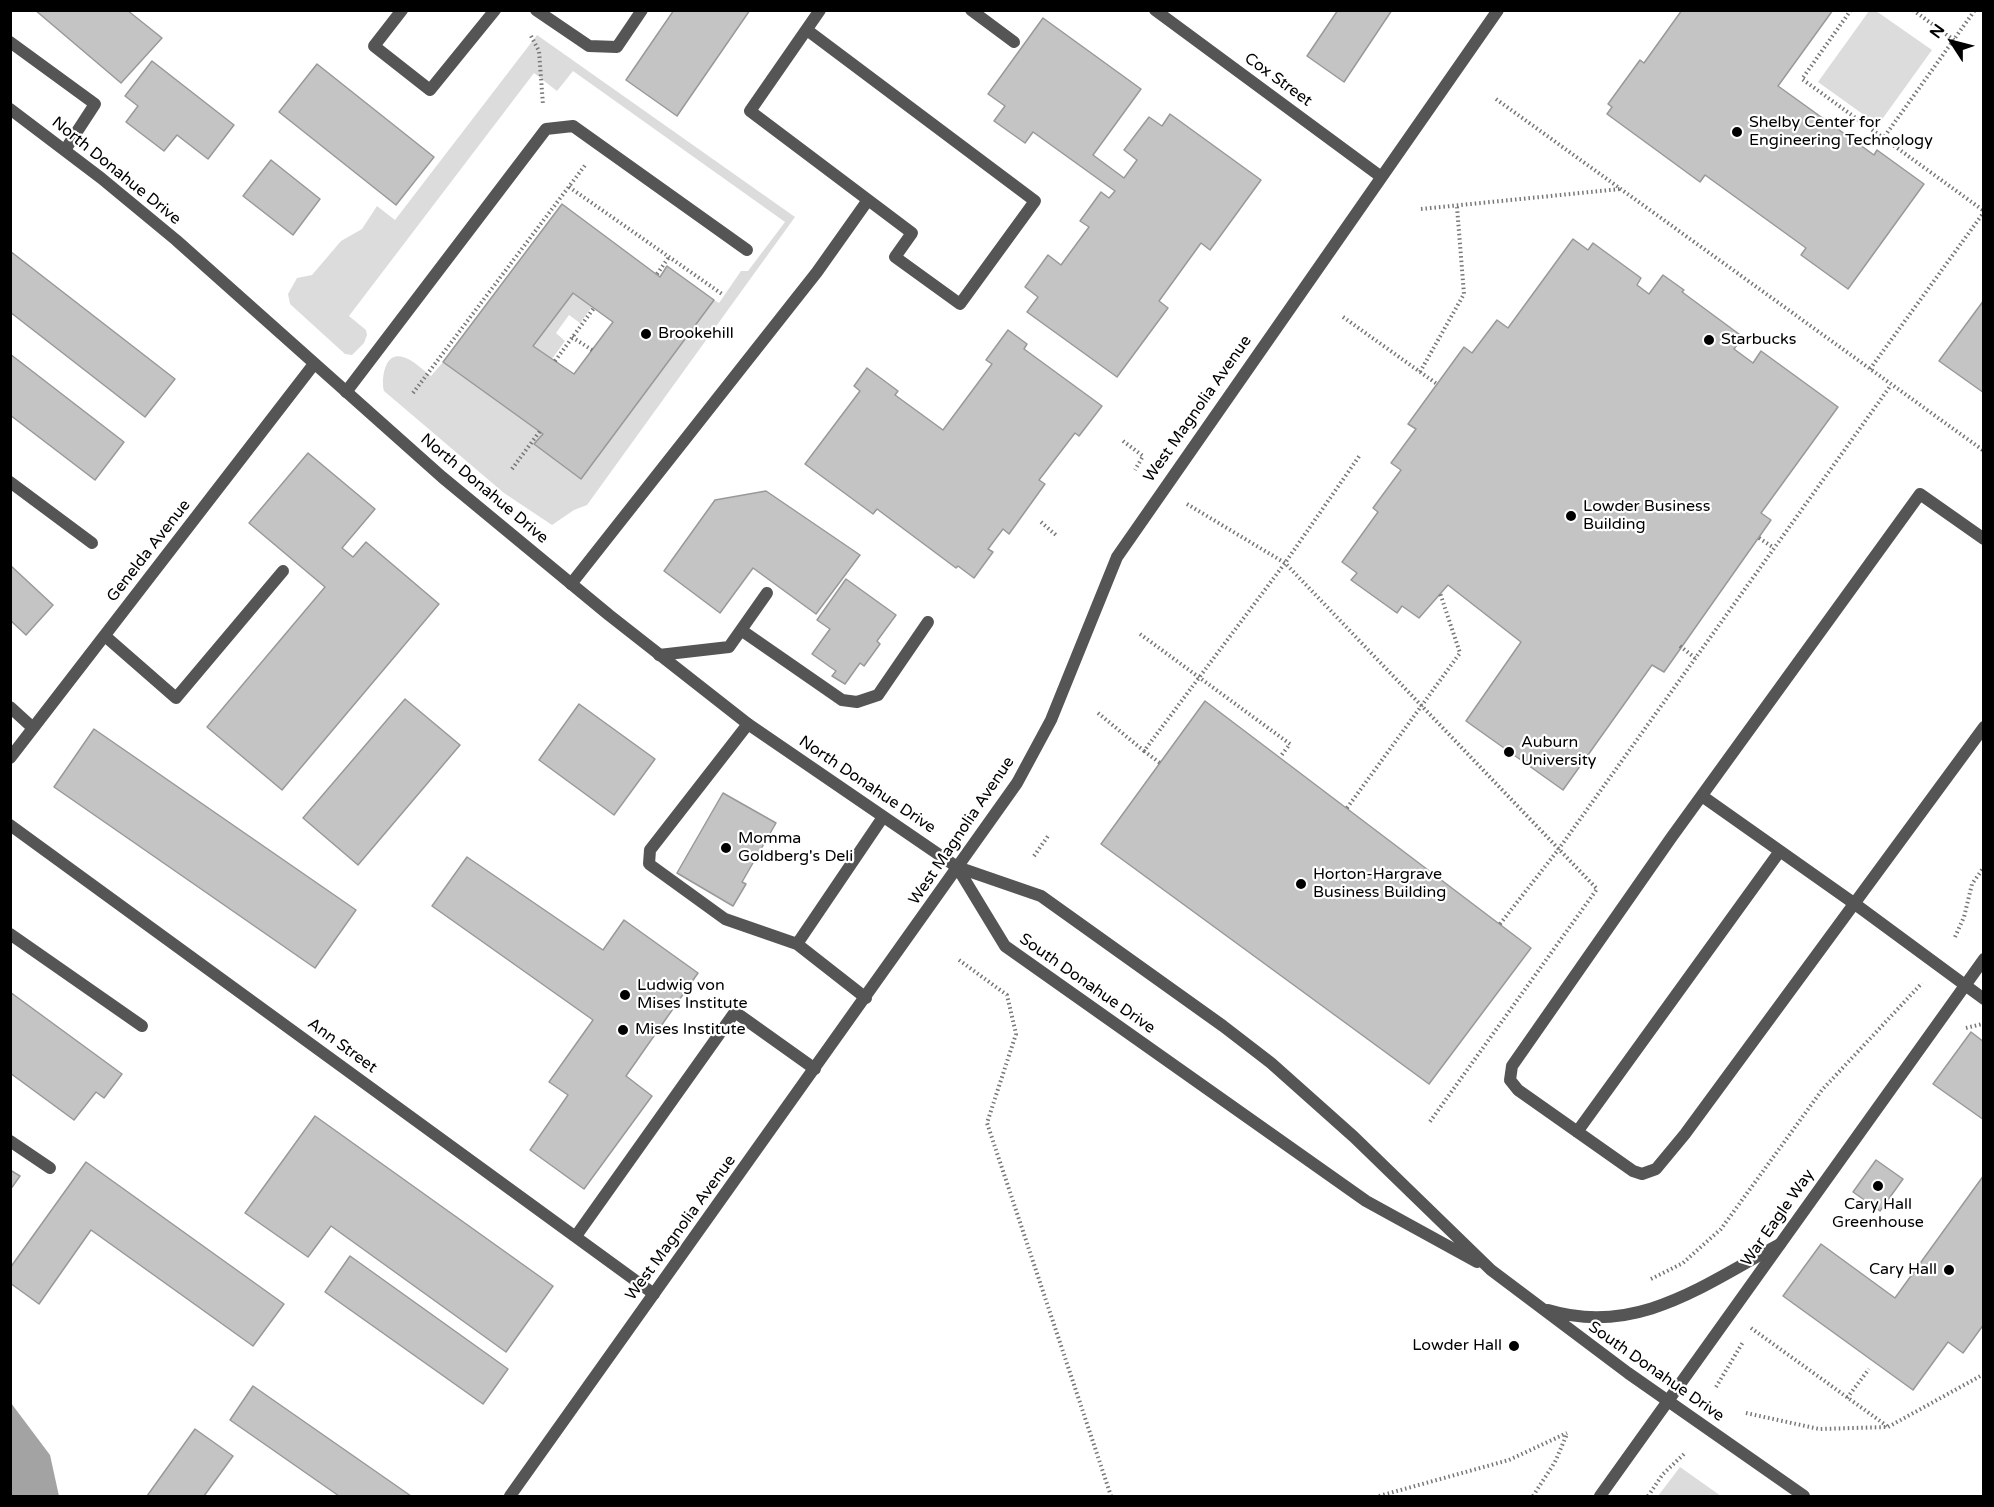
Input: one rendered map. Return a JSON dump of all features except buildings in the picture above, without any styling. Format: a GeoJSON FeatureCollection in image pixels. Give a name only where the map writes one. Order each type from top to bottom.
{"type":"FeatureCollection","features":[{"type":"Feature","properties":{"kind":"street"},"geometry":{"type":"LineString","coordinates":[[402,10],[375,46],[430,90],[495,10]]}},
{"type":"Feature","properties":{"kind":"street"},"geometry":{"type":"LineString","coordinates":[[540,13],[589,46],[617,47],[642,10]]}},
{"type":"Feature","properties":{"kind":"street"},"geometry":{"type":"LineString","coordinates":[[807,30],[1035,201],[960,304],[895,257],[912,234],[750,111],[820,10]]}},
{"type":"Feature","properties":{"kind":"street"},"geometry":{"type":"LineString","coordinates":[[970,10],[1014,42]]}},
{"type":"Feature","properties":{"kind":"street","name":"Cox Street"},"geometry":{"type":"LineString","coordinates":[[1155,10],[1380,176]]}},
{"type":"Feature","properties":{"kind":"street","name":"West Magnolia Avenue"},"geometry":{"type":"LineString","coordinates":[[510,1497],[1017,783],[1051,720],[1117,557],[1380,176],[1498,10]]}},
{"type":"Feature","properties":{"kind":"street"},"geometry":{"type":"LineString","coordinates":[[10,42],[95,104],[65,150]]}},
{"type":"Feature","properties":{"kind":"street","name":"North Donahue Drive"},"geometry":{"type":"LineString","coordinates":[[10,109],[65,150],[176,240],[442,477],[659,655],[748,724],[957,867]]}},
{"type":"Feature","properties":{"kind":"street"},"geometry":{"type":"LineString","coordinates":[[346,392],[546,129],[573,126],[747,250]]}},
{"type":"Feature","properties":{"kind":"street"},"geometry":{"type":"LineString","coordinates":[[571,584],[817,272],[868,200]]}},
{"type":"Feature","properties":{"kind":"street","name":"Genelda Avenue"},"geometry":{"type":"LineString","coordinates":[[10,758],[314,364]]}},
{"type":"Feature","properties":{"kind":"street"},"geometry":{"type":"LineString","coordinates":[[10,482],[92,543]]}},
{"type":"Feature","properties":{"kind":"street"},"geometry":{"type":"LineString","coordinates":[[1983,539],[1920,494],[1702,796],[1512,1066],[1510,1080],[1518,1090],[1633,1171],[1642,1174],[1656,1169],[1685,1134],[1983,727]]}},
{"type":"Feature","properties":{"kind":"street"},"geometry":{"type":"LineString","coordinates":[[105,636],[176,698],[283,571]]}},
{"type":"Feature","properties":{"kind":"street"},"geometry":{"type":"LineString","coordinates":[[659,655],[729,647],[767,593]]}},
{"type":"Feature","properties":{"kind":"street"},"geometry":{"type":"LineString","coordinates":[[741,630],[842,700],[857,702],[878,695],[928,622]]}},
{"type":"Feature","properties":{"kind":"street"},"geometry":{"type":"LineString","coordinates":[[10,707],[33,728]]}},
{"type":"Feature","properties":{"kind":"street"},"geometry":{"type":"LineString","coordinates":[[748,724],[650,850],[649,864],[725,918],[797,944],[866,998]]}},
{"type":"Feature","properties":{"kind":"street"},"geometry":{"type":"LineString","coordinates":[[1702,796],[1855,904],[1983,999]]}},
{"type":"Feature","properties":{"kind":"street"},"geometry":{"type":"LineString","coordinates":[[797,944],[883,817]]}},
{"type":"Feature","properties":{"kind":"street","name":"Ann Street"},"geometry":{"type":"LineString","coordinates":[[10,825],[654,1294]]}},
{"type":"Feature","properties":{"kind":"street"},"geometry":{"type":"LineString","coordinates":[[1577,1132],[1780,851]]}},
{"type":"Feature","properties":{"kind":"street","name":"South Donahue Drive"},"geometry":{"type":"LineString","coordinates":[[957,867],[1005,946],[1366,1201],[1491,1270]]}},
{"type":"Feature","properties":{"kind":"street","name":"South Donahue Drive"},"geometry":{"type":"LineString","coordinates":[[957,867],[1041,896],[1223,1026],[1271,1063],[1354,1137],[1491,1270],[1538,1307],[1804,1497]]}},
{"type":"Feature","properties":{"kind":"street"},"geometry":{"type":"LineString","coordinates":[[10,934],[142,1026]]}},
{"type":"Feature","properties":{"kind":"street","name":"War Eagle Way"},"geometry":{"type":"LineString","coordinates":[[1600,1497],[1983,958]]}},
{"type":"Feature","properties":{"kind":"street"},"geometry":{"type":"LineString","coordinates":[[576,1236],[735,1012],[815,1069]]}},
{"type":"Feature","properties":{"kind":"street"},"geometry":{"type":"LineString","coordinates":[[10,1141],[50,1168]]}},
{"type":"Feature","properties":{"kind":"street"},"geometry":{"type":"LineString","coordinates":[[1538,1307],[1573,1318],[1602,1319],[1643,1312],[1688,1296],[1780,1244]]}},
{"type":"Feature","properties":{"kind":"path"},"geometry":{"type":"LineString","coordinates":[[1851,10],[1802,79],[1882,140],[1983,211],[1870,369]]}},
{"type":"Feature","properties":{"kind":"path"},"geometry":{"type":"LineString","coordinates":[[1913,10],[1954,40]]}},
{"type":"Feature","properties":{"kind":"path"},"geometry":{"type":"LineString","coordinates":[[1882,140],[1976,10]]}},
{"type":"Feature","properties":{"kind":"path"},"geometry":{"type":"LineString","coordinates":[[540,13],[530,35],[539,51],[546,129]]}},
{"type":"Feature","properties":{"kind":"path"},"geometry":{"type":"LineString","coordinates":[[1496,99],[1983,451]]}},
{"type":"Feature","properties":{"kind":"path"},"geometry":{"type":"LineString","coordinates":[[413,393],[600,145]]}},
{"type":"Feature","properties":{"kind":"path"},"geometry":{"type":"LineString","coordinates":[[569,187],[722,294]]}},
{"type":"Feature","properties":{"kind":"path"},"geometry":{"type":"LineString","coordinates":[[1421,209],[1620,189]]}},
{"type":"Feature","properties":{"kind":"path"},"geometry":{"type":"LineString","coordinates":[[1420,372],[1464,294],[1457,207]]}},
{"type":"Feature","properties":{"kind":"path"},"geometry":{"type":"LineString","coordinates":[[657,274],[669,257]]}},
{"type":"Feature","properties":{"kind":"path"},"geometry":{"type":"LineString","coordinates":[[555,361],[594,308]]}},
{"type":"Feature","properties":{"kind":"path"},"geometry":{"type":"LineString","coordinates":[[1343,316],[1437,384]]}},
{"type":"Feature","properties":{"kind":"path"},"geometry":{"type":"LineString","coordinates":[[572,337],[592,350]]}},
{"type":"Feature","properties":{"kind":"path"},"geometry":{"type":"LineString","coordinates":[[1500,924],[1558,850],[1891,384]]}},
{"type":"Feature","properties":{"kind":"path"},"geometry":{"type":"LineString","coordinates":[[512,469],[540,431]]}},
{"type":"Feature","properties":{"kind":"path"},"geometry":{"type":"LineString","coordinates":[[1123,441],[1143,456],[1135,470]]}},
{"type":"Feature","properties":{"kind":"path"},"geometry":{"type":"LineString","coordinates":[[1144,751],[1285,563],[1360,455]]}},
{"type":"Feature","properties":{"kind":"path"},"geometry":{"type":"LineString","coordinates":[[1187,504],[1285,563],[1597,889],[1429,1123]]}},
{"type":"Feature","properties":{"kind":"path"},"geometry":{"type":"LineString","coordinates":[[1041,522],[1057,536]]}},
{"type":"Feature","properties":{"kind":"path"},"geometry":{"type":"LineString","coordinates":[[1759,538],[1774,548]]}},
{"type":"Feature","properties":{"kind":"path"},"geometry":{"type":"LineString","coordinates":[[1347,808],[1460,653],[1440,593]]}},
{"type":"Feature","properties":{"kind":"path"},"geometry":{"type":"LineString","coordinates":[[1140,634],[1290,744],[1280,757]]}},
{"type":"Feature","properties":{"kind":"path"},"geometry":{"type":"LineString","coordinates":[[1680,646],[1695,658]]}},
{"type":"Feature","properties":{"kind":"path"},"geometry":{"type":"LineString","coordinates":[[1098,713],[1160,763]]}},
{"type":"Feature","properties":{"kind":"path"},"geometry":{"type":"LineString","coordinates":[[1034,856],[1048,836]]}},
{"type":"Feature","properties":{"kind":"path"},"geometry":{"type":"LineString","coordinates":[[1955,937],[1965,917],[1972,884],[1983,867]]}},
{"type":"Feature","properties":{"kind":"path"},"geometry":{"type":"LineString","coordinates":[[959,960],[1007,995],[1016,1034],[987,1123],[1111,1497]]}},
{"type":"Feature","properties":{"kind":"path"},"geometry":{"type":"LineString","coordinates":[[1651,1279],[1683,1263],[1721,1229],[1822,1090],[1922,982]]}},
{"type":"Feature","properties":{"kind":"path"},"geometry":{"type":"LineString","coordinates":[[1751,1328],[1888,1427]]}},
{"type":"Feature","properties":{"kind":"path"},"geometry":{"type":"LineString","coordinates":[[1847,1398],[1869,1369]]}},
{"type":"Feature","properties":{"kind":"path"},"geometry":{"type":"LineString","coordinates":[[1746,1413],[1819,1429],[1888,1427],[1983,1374]]}},
{"type":"Feature","properties":{"kind":"path"},"geometry":{"type":"LineString","coordinates":[[1379,1497],[1509,1460],[1567,1433],[1555,1462],[1533,1497]]}},
{"type":"Feature","properties":{"kind":"path"},"geometry":{"type":"LineString","coordinates":[[1648,1497],[1664,1474],[1684,1454]]}},
{"type":"Feature","properties":{"kind":"shaded area"},"geometry":{"type":"Polygon","coordinates":[[[1869,11],[1876,11],[1932,50],[1878,125],[1818,82],[1869,11]]]}},
{"type":"Feature","properties":{"kind":"shaded area"},"geometry":{"type":"Polygon","coordinates":[[[537,35],[795,217],[587,505],[574,510],[552,525],[504,493],[384,391],[383,380],[388,362],[397,356],[403,357],[414,362],[431,376],[443,362],[543,434],[535,444],[581,479],[714,300],[719,303],[741,271],[748,271],[785,222],[573,71],[557,91],[534,73],[349,316],[366,330],[367,335],[364,343],[352,355],[345,354],[290,304],[288,294],[297,278],[312,275],[341,241],[362,229],[377,206],[395,220],[537,35]]]}},
{"type":"Feature","properties":{"kind":"shaded area"},"geometry":{"type":"Polygon","coordinates":[[[573,293],[592,307],[580,323],[569,315],[556,333],[565,341],[552,359],[533,346],[573,293]]]}},
{"type":"Feature","properties":{"kind":"shaded area"},"geometry":{"type":"Polygon","coordinates":[[[11,1403],[50,1455],[59,1496],[11,1496],[11,1403]]]}},
{"type":"Feature","properties":{"kind":"shaded area"},"geometry":{"type":"Polygon","coordinates":[[[1680,1467],[1721,1496],[1658,1496],[1680,1467]]]}},
{"type":"Feature","properties":{"kind":"place","name":"Shelby Center for Engineering Technology"},"geometry":{"type":"Point","coordinates":[1737,132]}},
{"type":"Feature","properties":{"kind":"place","name":"Brookehill"},"geometry":{"type":"Point","coordinates":[646,334]}},
{"type":"Feature","properties":{"kind":"place","name":"Starbucks"},"geometry":{"type":"Point","coordinates":[1709,340]}},
{"type":"Feature","properties":{"kind":"place","name":"Lowder Business Building"},"geometry":{"type":"Point","coordinates":[1571,516]}},
{"type":"Feature","properties":{"kind":"place","name":"Auburn University"},"geometry":{"type":"Point","coordinates":[1509,752]}},
{"type":"Feature","properties":{"kind":"place","name":"Momma Goldberg's Deli"},"geometry":{"type":"Point","coordinates":[726,848]}},
{"type":"Feature","properties":{"kind":"place","name":"Horton-Hargrave Business Building"},"geometry":{"type":"Point","coordinates":[1301,884]}},
{"type":"Feature","properties":{"kind":"place","name":"Ludwig von Mises Institute"},"geometry":{"type":"Point","coordinates":[625,995]}},
{"type":"Feature","properties":{"kind":"place","name":"Mises Institute"},"geometry":{"type":"Point","coordinates":[623,1030]}},
{"type":"Feature","properties":{"kind":"place","name":"Cary Hall Greenhouse"},"geometry":{"type":"Point","coordinates":[1878,1186]}},
{"type":"Feature","properties":{"kind":"place","name":"Cary Hall"},"geometry":{"type":"Point","coordinates":[1949,1270]}},
{"type":"Feature","properties":{"kind":"place","name":"Lowder Hall"},"geometry":{"type":"Point","coordinates":[1514,1346]}}]}
